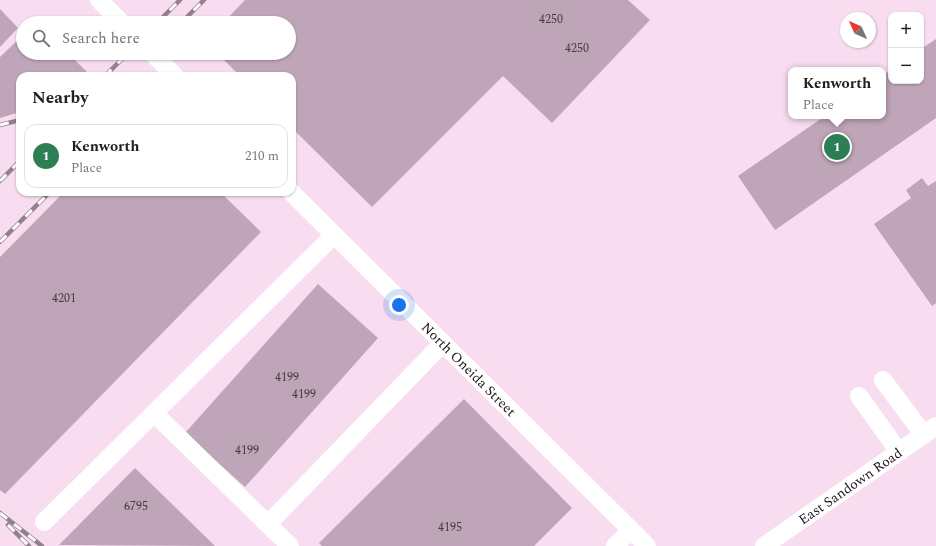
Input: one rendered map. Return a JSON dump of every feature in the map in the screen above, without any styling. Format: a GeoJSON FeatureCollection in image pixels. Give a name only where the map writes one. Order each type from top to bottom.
{"type":"FeatureCollection","features":[{"type":"Feature","properties":{"kind":"street"},"geometry":{"type":"LineString","coordinates":[[99,0],[115,16]]}},
{"type":"Feature","properties":{"kind":"street"},"geometry":{"type":"LineString","coordinates":[[159,60],[171,72]]}},
{"type":"Feature","properties":{"kind":"street","name":"North Oneida Street"},"geometry":{"type":"LineString","coordinates":[[295,196],[647,546]]}},
{"type":"Feature","properties":{"kind":"street"},"geometry":{"type":"LineString","coordinates":[[44,522],[334,235]]}},
{"type":"Feature","properties":{"kind":"street"},"geometry":{"type":"LineString","coordinates":[[268,524],[442,343]]}},
{"type":"Feature","properties":{"kind":"street"},"geometry":{"type":"LineString","coordinates":[[883,380],[930,430]]}},
{"type":"Feature","properties":{"kind":"street"},"geometry":{"type":"LineString","coordinates":[[859,396],[899,452]]}},
{"type":"Feature","properties":{"kind":"street"},"geometry":{"type":"LineString","coordinates":[[154,413],[290,546]]}},
{"type":"Feature","properties":{"kind":"street","name":"East Sandown Road"},"geometry":{"type":"LineString","coordinates":[[764,546],[930,430]]}},
{"type":"Feature","properties":{"kind":"street"},"geometry":{"type":"LineString","coordinates":[[615,546],[631,530]]}},
{"type":"Feature","properties":{"kind":"building"},"geometry":{"type":"Polygon","coordinates":[[[245,0],[628,0],[650,20],[552,123],[503,76],[372,207],[296,132],[296,72],[236,72],[224,60],[296,60],[296,16],[230,16],[245,0]]]}},
{"type":"Feature","properties":{"kind":"building"},"geometry":{"type":"Polygon","coordinates":[[[0,9],[16,26],[16,30],[0,47],[0,9]]]}},
{"type":"Feature","properties":{"kind":"building"},"geometry":{"type":"Polygon","coordinates":[[[936,39],[936,118],[775,230],[738,176],[821,119],[886,119],[886,73],[888,72],[888,84],[924,84],[924,47],[936,39]]]}},
{"type":"Feature","properties":{"kind":"building"},"geometry":{"type":"Polygon","coordinates":[[[16,42],[16,60],[75,60],[87,72],[16,72],[16,113],[0,118],[0,57],[16,42]]]}},
{"type":"Feature","properties":{"kind":"building"},"geometry":{"type":"Polygon","coordinates":[[[922,178],[928,186],[936,181],[936,303],[932,306],[874,224],[911,198],[906,190],[922,178]]]}},
{"type":"Feature","properties":{"kind":"building"},"geometry":{"type":"Polygon","coordinates":[[[60,196],[224,196],[261,232],[5,494],[0,490],[0,257],[60,196]]]}},
{"type":"Feature","properties":{"kind":"building"},"geometry":{"type":"Polygon","coordinates":[[[318,284],[378,338],[245,487],[185,433],[318,284]]]}},
{"type":"Feature","properties":{"kind":"building"},"geometry":{"type":"Polygon","coordinates":[[[464,399],[572,508],[534,546],[322,546],[319,543],[464,399]]]}},
{"type":"Feature","properties":{"kind":"building"},"geometry":{"type":"Polygon","coordinates":[[[135,468],[215,546],[59,545],[135,468]]]}},
{"type":"Feature","properties":{"kind":"railway"},"geometry":{"type":"LineString","coordinates":[[164,16],[180,0]]}},
{"type":"Feature","properties":{"kind":"railway"},"geometry":{"type":"LineString","coordinates":[[188,16],[204,0]]}},
{"type":"Feature","properties":{"kind":"railway"},"geometry":{"type":"LineString","coordinates":[[109,72],[121,60]]}},
{"type":"Feature","properties":{"kind":"railway"},"geometry":{"type":"LineString","coordinates":[[0,125],[16,121]]}},
{"type":"Feature","properties":{"kind":"railway"},"geometry":{"type":"LineString","coordinates":[[0,181],[16,165]]}},
{"type":"Feature","properties":{"kind":"railway"},"geometry":{"type":"LineString","coordinates":[[0,242],[46,196]]}},
{"type":"Feature","properties":{"kind":"railway"},"geometry":{"type":"LineString","coordinates":[[0,513],[42,546]]}},
{"type":"Feature","properties":{"kind":"railway"},"geometry":{"type":"LineString","coordinates":[[8,525],[29,546]]}},
{"type":"Feature","properties":{"kind":"place","name":"Kenworth"},"geometry":{"type":"Point","coordinates":[837,147]}}]}
